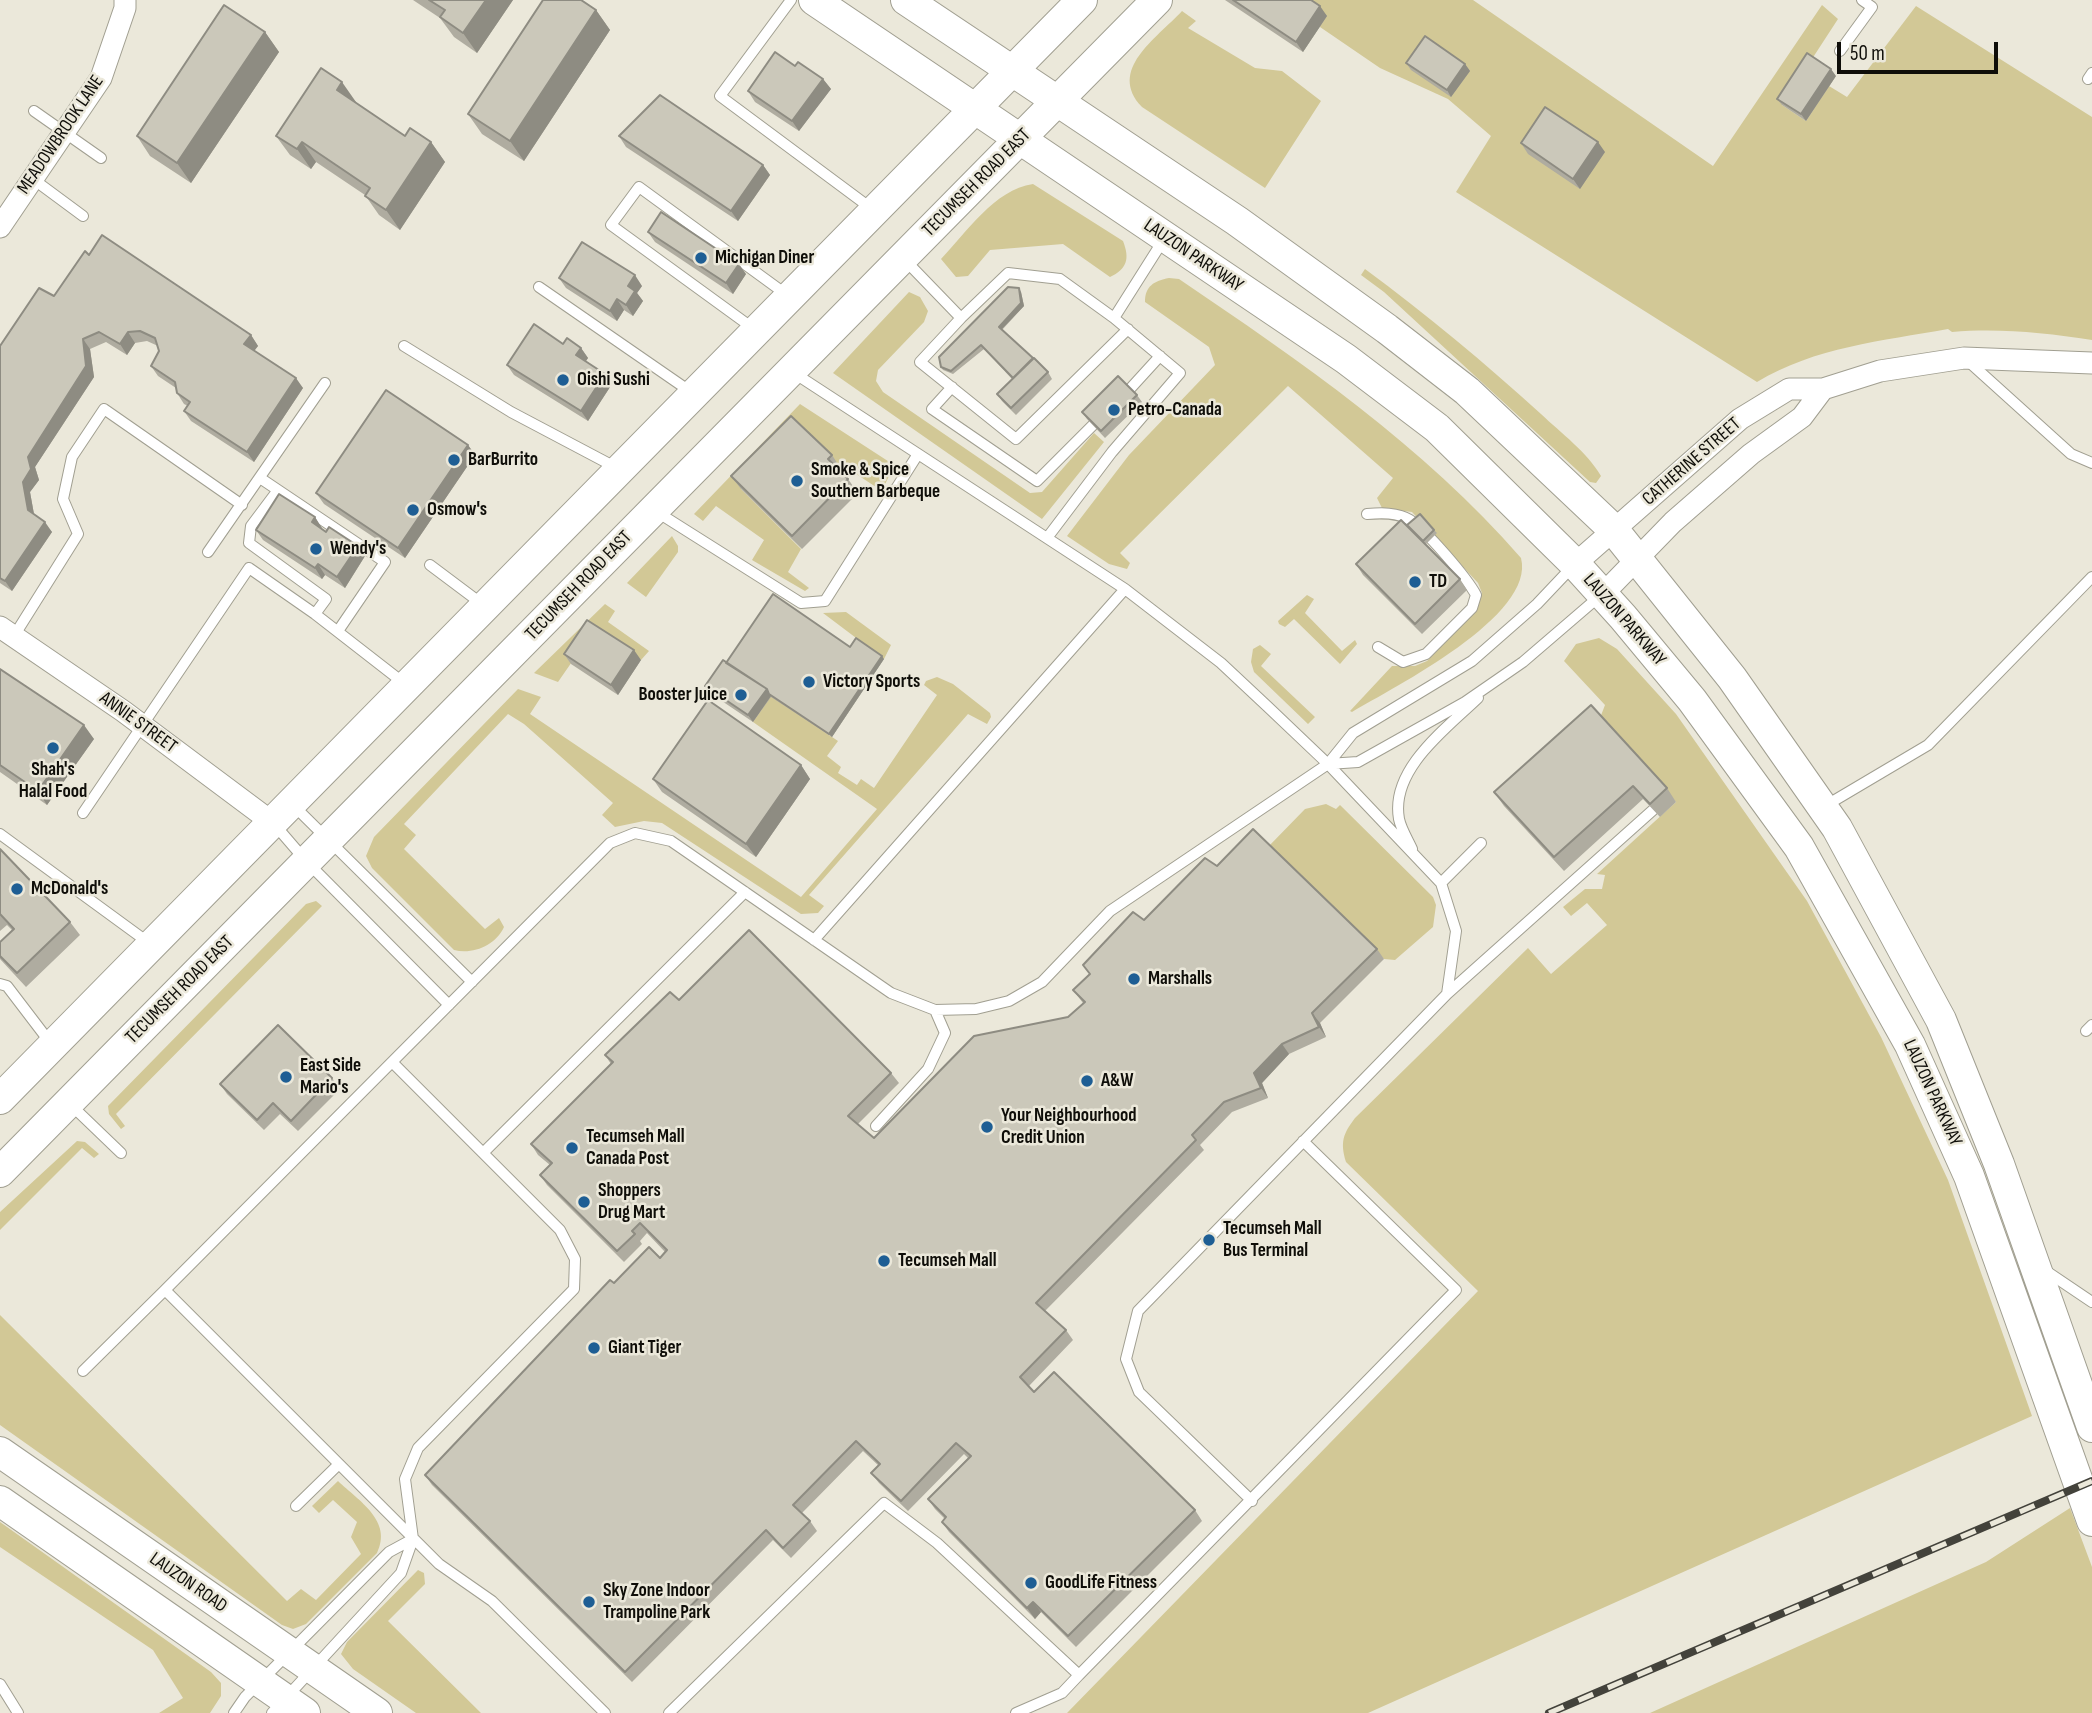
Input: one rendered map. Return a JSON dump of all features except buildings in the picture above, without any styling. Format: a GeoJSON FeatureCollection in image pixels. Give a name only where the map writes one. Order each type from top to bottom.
{"type":"FeatureCollection","features":[{"type":"Feature","properties":{"kind":"main road","name":"LAUZON PARKWAY"},"geometry":{"type":"LineString","coordinates":[[814,0],[1346,359],[1437,428],[1603,594],[1692,700],[1799,847],[1910,1045],[1969,1176],[2092,1521]]}},
{"type":"Feature","properties":{"kind":"main road","name":"LAUZON PARKWAY"},"geometry":{"type":"LineString","coordinates":[[905,0],[1237,221],[1387,329],[1467,391],[1613,529],[1732,678],[1837,828],[1941,1020],[1999,1164],[2092,1427]]}},
{"type":"Feature","properties":{"kind":"main road"},"geometry":{"type":"LineString","coordinates":[[8,1086],[282,813],[1082,0]]}},
{"type":"Feature","properties":{"kind":"main road","name":"TECUMSEH ROAD EAST"},"geometry":{"type":"LineString","coordinates":[[0,1172],[1157,0]]}},
{"type":"Feature","properties":{"kind":"main road","name":"LAUZON ROAD"},"geometry":{"type":"LineString","coordinates":[[0,1452],[377,1713]]}},
{"type":"Feature","properties":{"kind":"main road","name":"LAUZON ROAD"},"geometry":{"type":"LineString","coordinates":[[0,1501],[260,1682],[287,1708]]}},
{"type":"Feature","properties":{"kind":"street","name":"MEADOWBROOK LANE"},"geometry":{"type":"LineString","coordinates":[[0,227],[102,78],[125,8],[125,0]]}},
{"type":"Feature","properties":{"kind":"street","name":"CATHERINE STREET"},"geometry":{"type":"LineString","coordinates":[[1575,564],[1740,419],[1789,389],[1823,389],[1880,371],[1964,358],[2092,363]]}},
{"type":"Feature","properties":{"kind":"street","name":"CATHERINE STREET"},"geometry":{"type":"LineString","coordinates":[[1603,594],[1673,522],[1751,454],[1802,417],[1823,389]]}},
{"type":"Feature","properties":{"kind":"street","name":"ANNIE STREET"},"geometry":{"type":"LineString","coordinates":[[7,631],[142,725],[282,813]]}},
{"type":"Feature","properties":{"kind":"lane"},"geometry":{"type":"LineString","coordinates":[[791,0],[720,96],[875,210]]}},
{"type":"Feature","properties":{"kind":"lane"},"geometry":{"type":"LineString","coordinates":[[1840,51],[1872,7],[1862,0]]}},
{"type":"Feature","properties":{"kind":"lane"},"geometry":{"type":"LineString","coordinates":[[34,111],[101,158]]}},
{"type":"Feature","properties":{"kind":"lane"},"geometry":{"type":"LineString","coordinates":[[33,179],[83,216]]}},
{"type":"Feature","properties":{"kind":"lane"},"geometry":{"type":"LineString","coordinates":[[756,330],[611,225],[639,187],[790,296]]}},
{"type":"Feature","properties":{"kind":"lane"},"geometry":{"type":"LineString","coordinates":[[1114,318],[1165,237]]}},
{"type":"Feature","properties":{"kind":"lane"},"geometry":{"type":"LineString","coordinates":[[903,258],[961,318]]}},
{"type":"Feature","properties":{"kind":"lane"},"geometry":{"type":"LineString","coordinates":[[1047,538],[1112,452],[1180,373],[1128,329],[1114,318],[1060,279],[1008,273],[920,362],[1016,439],[1128,329]]}},
{"type":"Feature","properties":{"kind":"lane"},"geometry":{"type":"LineString","coordinates":[[539,287],[693,394]]}},
{"type":"Feature","properties":{"kind":"lane"},"geometry":{"type":"LineString","coordinates":[[404,346],[511,412],[620,469]]}},
{"type":"Feature","properties":{"kind":"lane"},"geometry":{"type":"LineString","coordinates":[[1129,390],[1160,356]]}},
{"type":"Feature","properties":{"kind":"lane"},"geometry":{"type":"LineString","coordinates":[[1964,358],[2070,454],[2092,463]]}},
{"type":"Feature","properties":{"kind":"lane"},"geometry":{"type":"LineString","coordinates":[[791,371],[1125,589],[1221,663],[1328,764],[1441,883],[1456,931],[1447,994]]}},
{"type":"Feature","properties":{"kind":"lane"},"geometry":{"type":"LineString","coordinates":[[208,552],[325,383]]}},
{"type":"Feature","properties":{"kind":"lane"},"geometry":{"type":"LineString","coordinates":[[952,387],[932,409],[1037,481],[1093,425]]}},
{"type":"Feature","properties":{"kind":"lane"},"geometry":{"type":"LineString","coordinates":[[7,631],[78,534],[63,499],[72,457],[104,409],[242,505]]}},
{"type":"Feature","properties":{"kind":"lane"},"geometry":{"type":"LineString","coordinates":[[654,510],[801,603],[825,601],[918,454]]}},
{"type":"Feature","properties":{"kind":"lane"},"geometry":{"type":"LineString","coordinates":[[260,478],[385,562],[338,631]]}},
{"type":"Feature","properties":{"kind":"lane"},"geometry":{"type":"LineString","coordinates":[[278,490],[251,526],[249,542],[326,599],[316,614]]}},
{"type":"Feature","properties":{"kind":"lane"},"geometry":{"type":"LineString","coordinates":[[1367,514],[1388,513],[1410,520],[1469,582],[1476,594],[1472,608],[1426,654],[1403,662],[1378,647]]}},
{"type":"Feature","properties":{"kind":"lane"},"geometry":{"type":"LineString","coordinates":[[83,1371],[610,843],[635,833],[671,841],[891,993],[935,1010],[976,1009],[1009,1001],[1042,982],[1110,911],[1328,764],[1353,733],[1472,661],[1538,604],[1575,564]]}},
{"type":"Feature","properties":{"kind":"lane"},"geometry":{"type":"LineString","coordinates":[[430,565],[485,606]]}},
{"type":"Feature","properties":{"kind":"lane"},"geometry":{"type":"LineString","coordinates":[[83,813],[249,568],[316,614],[407,685]]}},
{"type":"Feature","properties":{"kind":"lane"},"geometry":{"type":"LineString","coordinates":[[1822,807],[1928,745],[2092,577]]}},
{"type":"Feature","properties":{"kind":"lane"},"geometry":{"type":"LineString","coordinates":[[814,940],[1125,589]]}},
{"type":"Feature","properties":{"kind":"lane"},"geometry":{"type":"LineString","coordinates":[[1328,764],[1359,762],[1496,680],[1523,662],[1603,594]]}},
{"type":"Feature","properties":{"kind":"lane"},"geometry":{"type":"LineString","coordinates":[[1415,855],[1399,818],[1402,783],[1427,748],[1496,680]]}},
{"type":"Feature","properties":{"kind":"lane"},"geometry":{"type":"LineString","coordinates":[[1252,1501],[1139,1392],[1126,1359],[1138,1311],[1447,994],[1653,810]]}},
{"type":"Feature","properties":{"kind":"lane"},"geometry":{"type":"LineString","coordinates":[[282,813],[328,840],[472,982]]}},
{"type":"Feature","properties":{"kind":"lane"},"geometry":{"type":"LineString","coordinates":[[282,813],[306,861],[449,1005]]}},
{"type":"Feature","properties":{"kind":"lane"},"geometry":{"type":"LineString","coordinates":[[0,834],[151,945]]}},
{"type":"Feature","properties":{"kind":"lane"},"geometry":{"type":"LineString","coordinates":[[1441,883],[1482,842]]}},
{"type":"Feature","properties":{"kind":"lane"},"geometry":{"type":"LineString","coordinates":[[483,1153],[745,892]]}},
{"type":"Feature","properties":{"kind":"lane"},"geometry":{"type":"LineString","coordinates":[[0,984],[7,986],[52,1045]]}},
{"type":"Feature","properties":{"kind":"lane"},"geometry":{"type":"LineString","coordinates":[[876,1126],[928,1069],[945,1033],[935,1010]]}},
{"type":"Feature","properties":{"kind":"lane"},"geometry":{"type":"LineString","coordinates":[[234,1713],[260,1682],[301,1661],[401,1573],[413,1539],[405,1479],[418,1448],[574,1289],[575,1259],[560,1230],[392,1062]]}},
{"type":"Feature","properties":{"kind":"lane"},"geometry":{"type":"LineString","coordinates":[[69,1102],[121,1153]]}},
{"type":"Feature","properties":{"kind":"lane"},"geometry":{"type":"LineString","coordinates":[[1016,1713],[1062,1693],[1456,1290],[1303,1141]]}},
{"type":"Feature","properties":{"kind":"lane"},"geometry":{"type":"LineString","coordinates":[[2035,1264],[2092,1302]]}},
{"type":"Feature","properties":{"kind":"lane"},"geometry":{"type":"LineString","coordinates":[[165,1290],[439,1564],[492,1601],[605,1713]]}},
{"type":"Feature","properties":{"kind":"lane"},"geometry":{"type":"LineString","coordinates":[[296,1506],[339,1464]]}},
{"type":"Feature","properties":{"kind":"lane"},"geometry":{"type":"LineString","coordinates":[[669,1713],[884,1503],[937,1543],[1079,1675]]}},
{"type":"Feature","properties":{"kind":"lane"},"geometry":{"type":"LineString","coordinates":[[287,1708],[301,1661],[389,1552],[413,1539]]}},
{"type":"Feature","properties":{"kind":"lane"},"geometry":{"type":"LineString","coordinates":[[0,1684],[18,1713]]}},
{"type":"Feature","properties":{"kind":"shaded area"},"geometry":{"type":"Polygon","coordinates":[[[1303,0],[1473,0],[1713,166],[1822,5],[1838,19],[1782,105],[1806,121],[1829,86],[1847,97],[1916,6],[2092,117],[2092,340],[2022,332],[1952,332],[1948,329],[1826,353],[1779,370],[1757,382],[1456,192],[1491,136],[1448,99],[1380,68],[1320,27],[1303,0]]]}},
{"type":"Feature","properties":{"kind":"shaded area"},"geometry":{"type":"Polygon","coordinates":[[[1182,11],[1196,21],[1188,28],[1255,68],[1282,71],[1321,101],[1265,188],[1142,107],[1133,93],[1130,80],[1132,68],[1139,56],[1182,11]]]}},
{"type":"Feature","properties":{"kind":"shaded area"},"geometry":{"type":"Polygon","coordinates":[[[1033,184],[1123,241],[1126,263],[1120,271],[1110,277],[1063,244],[990,250],[968,276],[956,277],[941,259],[994,203],[1006,194],[1033,184]]]}},
{"type":"Feature","properties":{"kind":"shaded area"},"geometry":{"type":"Polygon","coordinates":[[[1365,269],[1455,339],[1573,443],[1601,476],[1596,483],[1590,482],[1384,292],[1361,275],[1365,269]]]}},
{"type":"Feature","properties":{"kind":"shaded area"},"geometry":{"type":"Polygon","coordinates":[[[1169,278],[1179,279],[1270,341],[1359,407],[1444,479],[1521,558],[1520,580],[1507,603],[1485,626],[1428,668],[1352,712],[1350,711],[1392,666],[1415,666],[1427,661],[1476,611],[1482,593],[1478,583],[1412,512],[1382,508],[1377,498],[1393,478],[1288,386],[1120,553],[1130,563],[1127,569],[1109,564],[1067,536],[1129,455],[1215,365],[1209,347],[1145,302],[1151,285],[1169,278]]]}},
{"type":"Feature","properties":{"kind":"shaded area"},"geometry":{"type":"Polygon","coordinates":[[[909,292],[920,297],[928,311],[924,322],[878,370],[876,381],[883,392],[1030,493],[1042,492],[1094,433],[1104,442],[1042,519],[833,373],[909,292]]]}},
{"type":"Feature","properties":{"kind":"shaded area"},"geometry":{"type":"Polygon","coordinates":[[[800,404],[894,465],[882,491],[844,466],[841,469],[801,429],[741,489],[801,549],[788,572],[809,588],[805,591],[752,560],[764,540],[716,506],[703,521],[694,514],[800,404]]]}},
{"type":"Feature","properties":{"kind":"shaded area"},"geometry":{"type":"Polygon","coordinates":[[[672,536],[678,546],[678,552],[646,597],[627,583],[672,536]]]}},
{"type":"Feature","properties":{"kind":"shaded area"},"geometry":{"type":"Polygon","coordinates":[[[1307,595],[1314,599],[1305,613],[1342,651],[1355,640],[1357,644],[1340,664],[1294,619],[1285,627],[1279,624],[1278,621],[1307,595]]]}},
{"type":"Feature","properties":{"kind":"shaded area"},"geometry":{"type":"Polygon","coordinates":[[[605,604],[615,611],[608,622],[649,651],[641,660],[594,630],[558,682],[534,673],[605,604]]]}},
{"type":"Feature","properties":{"kind":"shaded area"},"geometry":{"type":"Polygon","coordinates":[[[846,612],[891,645],[884,659],[823,613],[846,612]]]}},
{"type":"Feature","properties":{"kind":"shaded area"},"geometry":{"type":"Polygon","coordinates":[[[1599,638],[1617,649],[1676,714],[1807,901],[1881,1037],[1948,1180],[2032,1416],[1368,1713],[1067,1713],[1478,1291],[1346,1162],[1344,1139],[1355,1118],[1528,948],[1551,974],[1607,925],[1587,903],[1571,916],[1563,907],[1585,889],[1602,889],[1605,875],[1597,874],[1676,802],[1600,718],[1605,705],[1564,661],[1576,644],[1599,638]]]}},
{"type":"Feature","properties":{"kind":"shaded area"},"geometry":{"type":"Polygon","coordinates":[[[1260,645],[1271,654],[1261,666],[1315,717],[1308,724],[1254,672],[1251,662],[1253,649],[1260,645]]]}},
{"type":"Feature","properties":{"kind":"shaded area"},"geometry":{"type":"Polygon","coordinates":[[[937,677],[953,684],[990,713],[991,717],[987,724],[968,714],[809,895],[824,906],[818,913],[801,914],[662,823],[644,821],[615,827],[602,815],[613,803],[524,724],[508,714],[404,824],[416,835],[404,849],[485,929],[499,918],[504,927],[490,944],[476,950],[454,950],[372,868],[366,856],[374,837],[518,689],[541,697],[530,714],[801,897],[877,809],[753,722],[771,696],[838,741],[827,756],[841,767],[838,773],[857,785],[861,779],[874,788],[937,695],[924,685],[926,681],[937,677]]]}},
{"type":"Feature","properties":{"kind":"shaded area"},"geometry":{"type":"Polygon","coordinates":[[[1326,804],[1336,809],[1340,805],[1433,897],[1436,905],[1433,927],[1395,960],[1384,959],[1268,847],[1305,809],[1326,804]]]}},
{"type":"Feature","properties":{"kind":"shaded area"},"geometry":{"type":"Polygon","coordinates":[[[316,901],[322,906],[116,1114],[125,1126],[121,1129],[109,1114],[108,1106],[306,904],[316,901]]]}},
{"type":"Feature","properties":{"kind":"shaded area"},"geometry":{"type":"Polygon","coordinates":[[[77,1141],[85,1142],[99,1154],[94,1158],[82,1148],[0,1230],[0,1212],[77,1141]]]}},
{"type":"Feature","properties":{"kind":"shaded area"},"geometry":{"type":"Polygon","coordinates":[[[0,1315],[287,1601],[301,1589],[316,1600],[361,1554],[351,1537],[357,1522],[333,1500],[319,1513],[312,1506],[338,1481],[364,1504],[377,1521],[381,1542],[377,1553],[306,1624],[293,1629],[282,1625],[0,1425],[0,1315]]]}},
{"type":"Feature","properties":{"kind":"shaded area"},"geometry":{"type":"Polygon","coordinates":[[[2070,1508],[2092,1567],[2092,1713],[1650,1713],[1986,1562],[2070,1508]]]}},
{"type":"Feature","properties":{"kind":"shaded area"},"geometry":{"type":"Polygon","coordinates":[[[0,1522],[211,1672],[221,1683],[221,1696],[210,1713],[159,1713],[183,1698],[153,1650],[0,1547],[0,1522]]]}},
{"type":"Feature","properties":{"kind":"shaded area"},"geometry":{"type":"Polygon","coordinates":[[[418,1570],[424,1573],[425,1584],[388,1621],[481,1713],[416,1713],[353,1669],[341,1654],[347,1642],[418,1570]]]}},
{"type":"Feature","properties":{"kind":"railway"},"geometry":{"type":"LineString","coordinates":[[1549,1713],[2092,1481]]}},
{"type":"Feature","properties":{"kind":"place","name":"Michigan Diner"},"geometry":{"type":"Point","coordinates":[701,258]}},
{"type":"Feature","properties":{"kind":"place","name":"Oishi Sushi"},"geometry":{"type":"Point","coordinates":[563,380]}},
{"type":"Feature","properties":{"kind":"place","name":"Petro-Canada"},"geometry":{"type":"Point","coordinates":[1114,410]}},
{"type":"Feature","properties":{"kind":"place","name":"BarBurrito"},"geometry":{"type":"Point","coordinates":[454,460]}},
{"type":"Feature","properties":{"kind":"place","name":"Smoke & Spice Southern Barbeque"},"geometry":{"type":"Point","coordinates":[797,481]}},
{"type":"Feature","properties":{"kind":"place","name":"Osmow's"},"geometry":{"type":"Point","coordinates":[413,510]}},
{"type":"Feature","properties":{"kind":"place","name":"Wendy's"},"geometry":{"type":"Point","coordinates":[316,549]}},
{"type":"Feature","properties":{"kind":"place","name":"TD"},"geometry":{"type":"Point","coordinates":[1415,582]}},
{"type":"Feature","properties":{"kind":"place","name":"Victory Sports"},"geometry":{"type":"Point","coordinates":[809,682]}},
{"type":"Feature","properties":{"kind":"place","name":"Booster Juice"},"geometry":{"type":"Point","coordinates":[741,695]}},
{"type":"Feature","properties":{"kind":"place","name":"Shah's Halal Food"},"geometry":{"type":"Point","coordinates":[53,748]}},
{"type":"Feature","properties":{"kind":"place","name":"McDonald's"},"geometry":{"type":"Point","coordinates":[17,889]}},
{"type":"Feature","properties":{"kind":"place","name":"Marshalls"},"geometry":{"type":"Point","coordinates":[1134,979]}},
{"type":"Feature","properties":{"kind":"place","name":"East Side Mario's"},"geometry":{"type":"Point","coordinates":[286,1077]}},
{"type":"Feature","properties":{"kind":"place","name":"A&W"},"geometry":{"type":"Point","coordinates":[1087,1081]}},
{"type":"Feature","properties":{"kind":"place","name":"Your Neighbourhood Credit Union"},"geometry":{"type":"Point","coordinates":[987,1127]}},
{"type":"Feature","properties":{"kind":"place","name":"Tecumseh Mall Canada Post"},"geometry":{"type":"Point","coordinates":[572,1148]}},
{"type":"Feature","properties":{"kind":"place","name":"Shoppers Drug Mart"},"geometry":{"type":"Point","coordinates":[584,1202]}},
{"type":"Feature","properties":{"kind":"place","name":"Tecumseh Mall Bus Terminal"},"geometry":{"type":"Point","coordinates":[1209,1240]}},
{"type":"Feature","properties":{"kind":"place","name":"Tecumseh Mall"},"geometry":{"type":"Point","coordinates":[884,1261]}},
{"type":"Feature","properties":{"kind":"place","name":"Giant Tiger"},"geometry":{"type":"Point","coordinates":[594,1348]}},
{"type":"Feature","properties":{"kind":"place","name":"GoodLife Fitness"},"geometry":{"type":"Point","coordinates":[1031,1583]}},
{"type":"Feature","properties":{"kind":"place","name":"Sky Zone Indoor Trampoline Park"},"geometry":{"type":"Point","coordinates":[589,1602]}}]}
